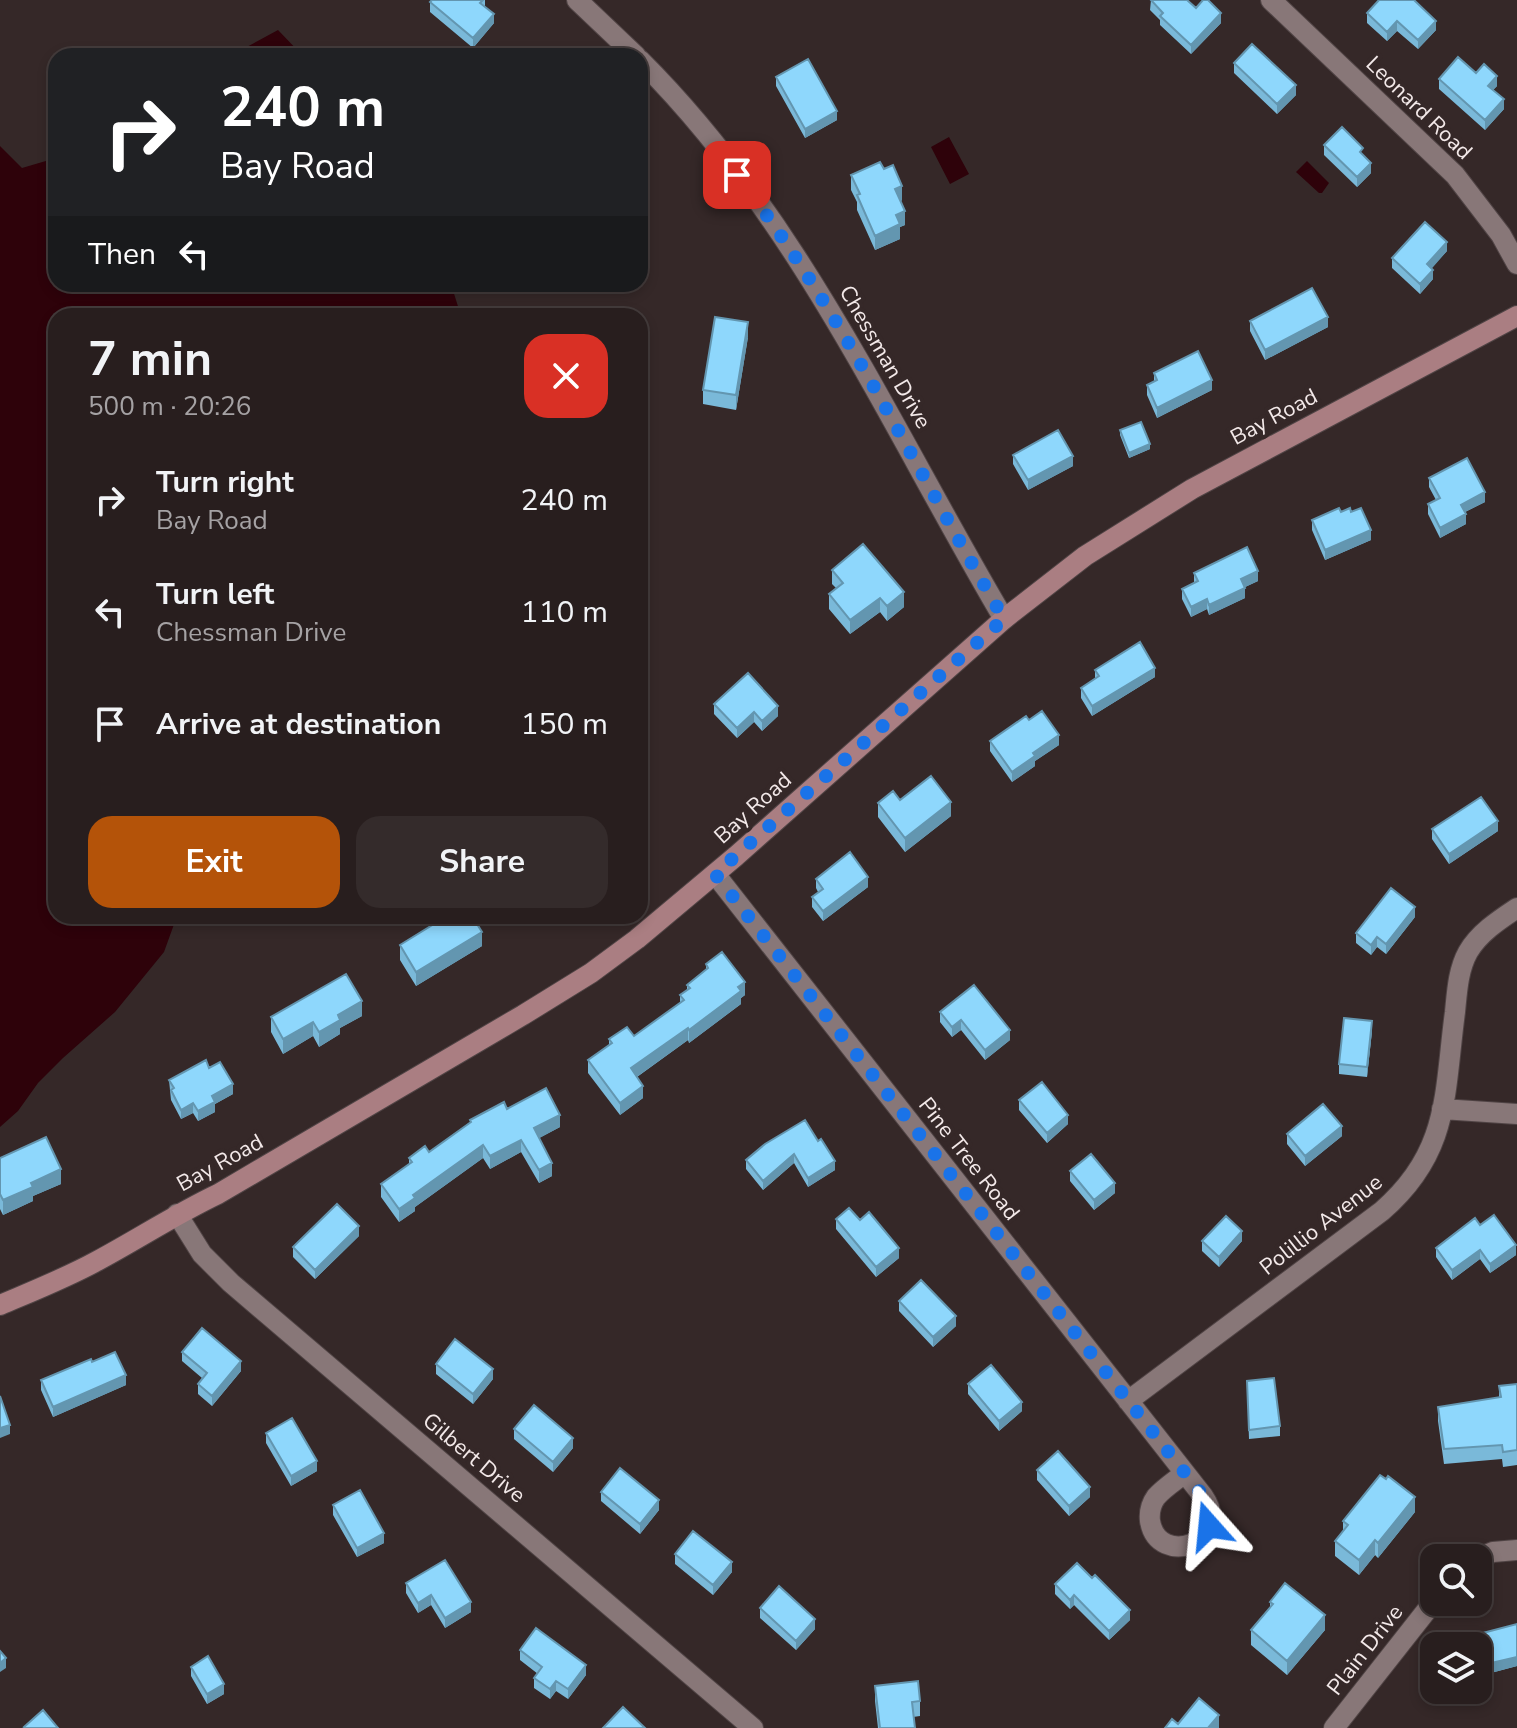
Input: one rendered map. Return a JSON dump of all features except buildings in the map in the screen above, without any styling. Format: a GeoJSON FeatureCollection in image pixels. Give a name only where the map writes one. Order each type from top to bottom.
{"type":"FeatureCollection","features":[{"type":"Feature","properties":{"kind":"main road","name":"Bay Road"},"geometry":{"type":"LineString","coordinates":[[0,1305],[94,1263],[537,1007],[637,939],[1004,619],[1085,556],[1157,510],[1302,429],[1517,316]]}},
{"type":"Feature","properties":{"kind":"street"},"geometry":{"type":"LineString","coordinates":[[577,0],[628,48]]}},
{"type":"Feature","properties":{"kind":"street","name":"Leonard Road"},"geometry":{"type":"LineString","coordinates":[[1271,0],[1455,175],[1501,235],[1517,264]]}},
{"type":"Feature","properties":{"kind":"street","name":"Chessman Drive"},"geometry":{"type":"LineString","coordinates":[[648,69],[708,137],[767,214],[818,290],[912,451],[1004,619]]}},
{"type":"Feature","properties":{"kind":"street","name":"Pine Tree Road"},"geometry":{"type":"LineString","coordinates":[[715,874],[1185,1473]]}},
{"type":"Feature","properties":{"kind":"street","name":"Polillio Avenue"},"geometry":{"type":"LineString","coordinates":[[1128,1401],[1395,1199],[1425,1163],[1433,1146],[1442,1109],[1462,965],[1478,939],[1517,908]]}},
{"type":"Feature","properties":{"kind":"street"},"geometry":{"type":"LineString","coordinates":[[1442,1109],[1517,1114]]}},
{"type":"Feature","properties":{"kind":"street","name":"Gilbert Drive"},"geometry":{"type":"LineString","coordinates":[[177,1214],[202,1254],[231,1283],[753,1728]]}},
{"type":"Feature","properties":{"kind":"street"},"geometry":{"type":"LineString","coordinates":[[1492,1552],[1517,1550]]}},
{"type":"Feature","properties":{"kind":"street","name":"Plain Drive"},"geometry":{"type":"LineString","coordinates":[[1334,1728],[1422,1616]]}},
{"type":"Feature","properties":{"kind":"shaded area"},"geometry":{"type":"Polygon","coordinates":[[[278,30],[295,48],[245,48],[278,30]]]}},
{"type":"Feature","properties":{"kind":"shaded area"},"geometry":{"type":"Polygon","coordinates":[[[949,137],[969,174],[950,184],[931,147],[949,137]]]}},
{"type":"Feature","properties":{"kind":"shaded area"},"geometry":{"type":"Polygon","coordinates":[[[0,146],[22,168],[48,160],[48,292],[454,292],[458,308],[48,308],[48,924],[174,924],[164,952],[115,1012],[38,1083],[18,1111],[0,1127],[0,146]]]}},
{"type":"Feature","properties":{"kind":"shaded area"},"geometry":{"type":"Polygon","coordinates":[[[1307,161],[1329,183],[1322,193],[1296,172],[1307,161]]]}},
{"type":"Feature","properties":{"kind":"route"},"geometry":{"type":"LineString","coordinates":[[737,175],[818,290],[912,451],[1004,619],[715,874],[1203,1496],[1211,1513],[1209,1526]]}}]}
